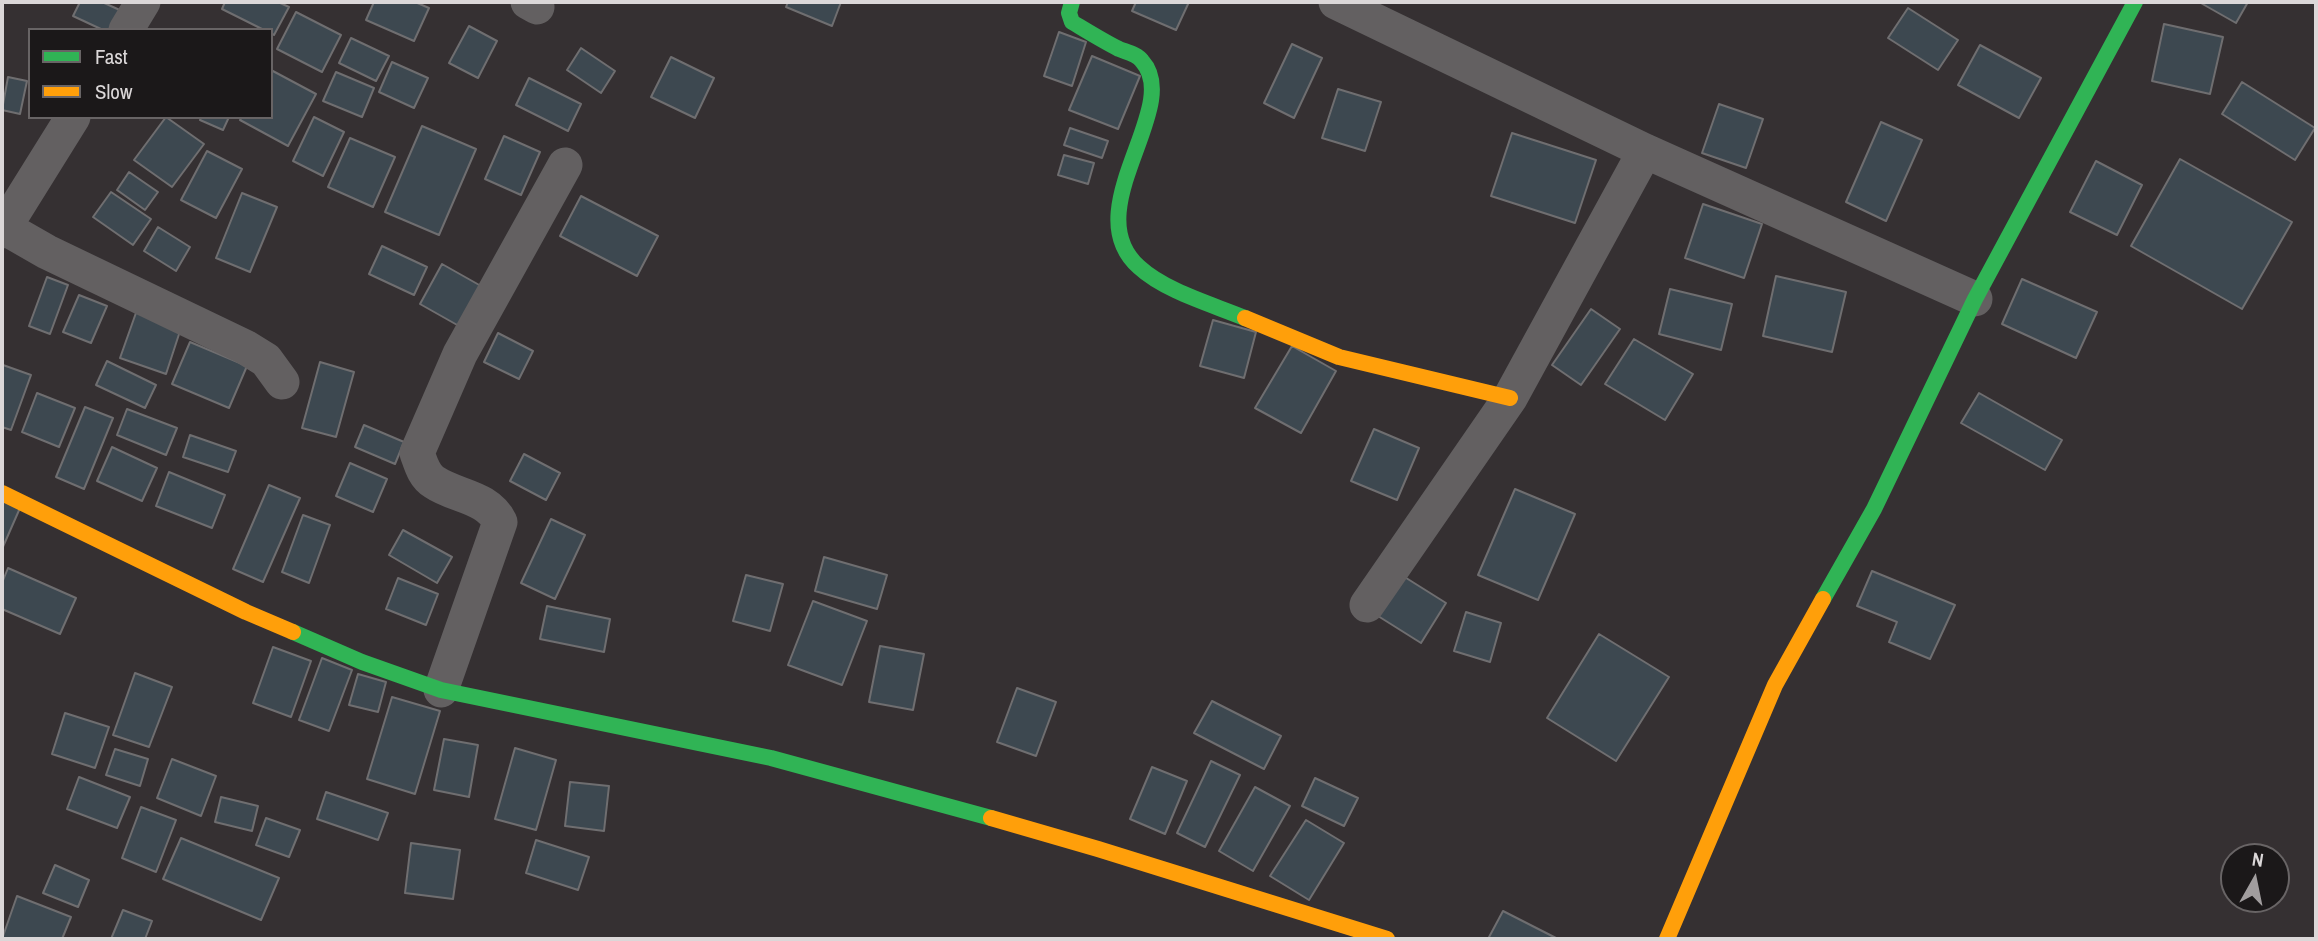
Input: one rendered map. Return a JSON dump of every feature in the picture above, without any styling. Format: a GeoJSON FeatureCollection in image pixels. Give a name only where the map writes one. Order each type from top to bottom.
{"type":"FeatureCollection","features":[{"type":"Feature","properties":{"kind":"street"},"geometry":{"type":"LineString","coordinates":[[127,28],[143,2]]}},
{"type":"Feature","properties":{"kind":"street"},"geometry":{"type":"LineString","coordinates":[[1072,2],[1069,13],[1072,22],[1143,61],[1152,78],[1150,107],[1128,169],[1117,217],[1124,250],[1137,267],[1156,281],[1339,357],[1510,398]]}},
{"type":"Feature","properties":{"kind":"street"},"geometry":{"type":"LineString","coordinates":[[1336,2],[1646,151],[1975,299]]}},
{"type":"Feature","properties":{"kind":"street"},"geometry":{"type":"LineString","coordinates":[[1667,939],[1775,685],[1874,509],[1975,299],[2135,2]]}},
{"type":"Feature","properties":{"kind":"street"},"geometry":{"type":"LineString","coordinates":[[72,119],[4,230],[244,347],[266,360],[282,382]]}},
{"type":"Feature","properties":{"kind":"street"},"geometry":{"type":"LineString","coordinates":[[1367,605],[1510,398],[1646,151]]}},
{"type":"Feature","properties":{"kind":"street"},"geometry":{"type":"LineString","coordinates":[[441,690],[500,522],[494,510],[433,482],[423,470],[417,453],[460,354],[565,165]]}},
{"type":"Feature","properties":{"kind":"street"},"geometry":{"type":"LineString","coordinates":[[2,493],[246,612],[362,662],[441,690],[771,758],[874,785],[1098,849],[1387,939]]}},
{"type":"Feature","properties":{"kind":"building"},"geometry":{"type":"Polygon","coordinates":[[[80,2],[102,2],[133,16],[127,28],[99,28],[73,16],[80,2]]]}},
{"type":"Feature","properties":{"kind":"building"},"geometry":{"type":"Polygon","coordinates":[[[225,2],[278,2],[289,7],[274,35],[273,28],[260,28],[222,9],[225,2]]]}},
{"type":"Feature","properties":{"kind":"building"},"geometry":{"type":"Polygon","coordinates":[[[374,2],[415,2],[429,8],[414,41],[366,20],[374,2]]]}},
{"type":"Feature","properties":{"kind":"building"},"geometry":{"type":"Polygon","coordinates":[[[788,2],[841,2],[832,26],[786,7],[788,2]]]}},
{"type":"Feature","properties":{"kind":"building"},"geometry":{"type":"Polygon","coordinates":[[[1136,2],[1189,2],[1176,30],[1132,11],[1136,2]]]}},
{"type":"Feature","properties":{"kind":"building"},"geometry":{"type":"Polygon","coordinates":[[[2199,2],[2248,2],[2236,23],[2199,2]]]}},
{"type":"Feature","properties":{"kind":"building"},"geometry":{"type":"Polygon","coordinates":[[[1908,8],[1958,40],[1938,70],[1888,38],[1908,8]]]}},
{"type":"Feature","properties":{"kind":"building"},"geometry":{"type":"Polygon","coordinates":[[[296,12],[341,35],[322,72],[277,49],[296,12]]]}},
{"type":"Feature","properties":{"kind":"building"},"geometry":{"type":"Polygon","coordinates":[[[2164,24],[2223,37],[2210,94],[2152,81],[2164,24]]]}},
{"type":"Feature","properties":{"kind":"building"},"geometry":{"type":"Polygon","coordinates":[[[469,26],[497,41],[478,78],[449,63],[469,26]]]}},
{"type":"Feature","properties":{"kind":"building"},"geometry":{"type":"Polygon","coordinates":[[[1059,32],[1086,42],[1072,86],[1044,76],[1059,32]]]}},
{"type":"Feature","properties":{"kind":"building"},"geometry":{"type":"Polygon","coordinates":[[[351,38],[389,56],[376,81],[339,63],[351,38]]]}},
{"type":"Feature","properties":{"kind":"building"},"geometry":{"type":"Polygon","coordinates":[[[1292,44],[1322,58],[1294,118],[1264,103],[1292,44]]]}},
{"type":"Feature","properties":{"kind":"building"},"geometry":{"type":"Polygon","coordinates":[[[1980,45],[2041,78],[2019,118],[1958,85],[1980,45]]]}},
{"type":"Feature","properties":{"kind":"building"},"geometry":{"type":"Polygon","coordinates":[[[581,48],[615,71],[601,93],[567,70],[581,48]]]}},
{"type":"Feature","properties":{"kind":"building"},"geometry":{"type":"Polygon","coordinates":[[[1092,56],[1140,76],[1118,129],[1069,110],[1092,56]]]}},
{"type":"Feature","properties":{"kind":"building"},"geometry":{"type":"Polygon","coordinates":[[[671,57],[714,78],[695,118],[651,97],[671,57]]]}},
{"type":"Feature","properties":{"kind":"building"},"geometry":{"type":"Polygon","coordinates":[[[392,62],[428,78],[414,108],[379,92],[392,62]]]}},
{"type":"Feature","properties":{"kind":"building"},"geometry":{"type":"Polygon","coordinates":[[[273,71],[316,94],[288,146],[240,120],[273,119],[273,71]]]}},
{"type":"Feature","properties":{"kind":"building"},"geometry":{"type":"Polygon","coordinates":[[[336,72],[374,88],[362,117],[323,101],[336,72]]]}},
{"type":"Feature","properties":{"kind":"building"},"geometry":{"type":"Polygon","coordinates":[[[8,77],[27,81],[20,114],[2,110],[8,77]]]}},
{"type":"Feature","properties":{"kind":"building"},"geometry":{"type":"Polygon","coordinates":[[[529,78],[581,104],[568,131],[516,105],[529,78]]]}},
{"type":"Feature","properties":{"kind":"building"},"geometry":{"type":"Polygon","coordinates":[[[2242,82],[2315,128],[2295,160],[2222,114],[2242,82]]]}},
{"type":"Feature","properties":{"kind":"building"},"geometry":{"type":"Polygon","coordinates":[[[1338,89],[1381,102],[1365,151],[1322,138],[1338,89]]]}},
{"type":"Feature","properties":{"kind":"building"},"geometry":{"type":"Polygon","coordinates":[[[1719,104],[1763,119],[1746,168],[1702,153],[1719,104]]]}},
{"type":"Feature","properties":{"kind":"building"},"geometry":{"type":"Polygon","coordinates":[[[314,117],[344,132],[323,176],[293,161],[314,117]]]}},
{"type":"Feature","properties":{"kind":"building"},"geometry":{"type":"Polygon","coordinates":[[[165,119],[169,119],[204,144],[172,187],[134,160],[165,119]]]}},
{"type":"Feature","properties":{"kind":"building"},"geometry":{"type":"Polygon","coordinates":[[[200,119],[228,119],[223,130],[200,119]]]}},
{"type":"Feature","properties":{"kind":"building"},"geometry":{"type":"Polygon","coordinates":[[[1881,122],[1922,140],[1886,221],[1846,202],[1881,122]]]}},
{"type":"Feature","properties":{"kind":"building"},"geometry":{"type":"Polygon","coordinates":[[[422,126],[476,149],[439,235],[385,212],[422,126]]]}},
{"type":"Feature","properties":{"kind":"building"},"geometry":{"type":"Polygon","coordinates":[[[1070,128],[1108,141],[1102,158],[1064,145],[1070,128]]]}},
{"type":"Feature","properties":{"kind":"building"},"geometry":{"type":"Polygon","coordinates":[[[1512,133],[1596,160],[1575,223],[1491,196],[1512,133]]]}},
{"type":"Feature","properties":{"kind":"building"},"geometry":{"type":"Polygon","coordinates":[[[504,136],[540,152],[521,195],[485,179],[504,136]]]}},
{"type":"Feature","properties":{"kind":"building"},"geometry":{"type":"Polygon","coordinates":[[[350,138],[395,157],[373,207],[328,187],[350,138]]]}},
{"type":"Feature","properties":{"kind":"building"},"geometry":{"type":"Polygon","coordinates":[[[207,151],[242,169],[216,218],[181,200],[207,151]]]}},
{"type":"Feature","properties":{"kind":"building"},"geometry":{"type":"Polygon","coordinates":[[[1064,155],[1094,163],[1088,184],[1058,175],[1064,155]]]}},
{"type":"Feature","properties":{"kind":"building"},"geometry":{"type":"Polygon","coordinates":[[[2180,159],[2292,222],[2242,309],[2131,246],[2180,159]]]}},
{"type":"Feature","properties":{"kind":"building"},"geometry":{"type":"Polygon","coordinates":[[[2096,161],[2142,185],[2117,235],[2070,212],[2096,161]]]}},
{"type":"Feature","properties":{"kind":"building"},"geometry":{"type":"Polygon","coordinates":[[[129,172],[158,192],[145,210],[117,190],[129,172]]]}},
{"type":"Feature","properties":{"kind":"building"},"geometry":{"type":"Polygon","coordinates":[[[111,192],[151,219],[133,245],[93,217],[111,192]]]}},
{"type":"Feature","properties":{"kind":"building"},"geometry":{"type":"Polygon","coordinates":[[[242,193],[277,207],[250,272],[216,258],[242,193]]]}},
{"type":"Feature","properties":{"kind":"building"},"geometry":{"type":"Polygon","coordinates":[[[581,196],[658,236],[637,276],[560,236],[581,196]]]}},
{"type":"Feature","properties":{"kind":"building"},"geometry":{"type":"Polygon","coordinates":[[[1703,204],[1762,224],[1744,278],[1685,258],[1703,204]]]}},
{"type":"Feature","properties":{"kind":"building"},"geometry":{"type":"Polygon","coordinates":[[[158,227],[190,247],[176,271],[144,251],[158,227]]]}},
{"type":"Feature","properties":{"kind":"building"},"geometry":{"type":"Polygon","coordinates":[[[382,246],[427,267],[414,295],[369,274],[382,246]]]}},
{"type":"Feature","properties":{"kind":"building"},"geometry":{"type":"Polygon","coordinates":[[[442,264],[481,286],[459,326],[420,304],[442,264]]]}},
{"type":"Feature","properties":{"kind":"building"},"geometry":{"type":"Polygon","coordinates":[[[1776,276],[1846,292],[1832,352],[1763,336],[1776,276]]]}},
{"type":"Feature","properties":{"kind":"building"},"geometry":{"type":"Polygon","coordinates":[[[47,277],[68,285],[50,334],[29,326],[47,277]]]}},
{"type":"Feature","properties":{"kind":"building"},"geometry":{"type":"Polygon","coordinates":[[[2022,279],[2097,312],[2076,358],[2002,324],[2022,279]]]}},
{"type":"Feature","properties":{"kind":"building"},"geometry":{"type":"Polygon","coordinates":[[[1670,289],[1732,304],[1721,350],[1659,334],[1670,289]]]}},
{"type":"Feature","properties":{"kind":"building"},"geometry":{"type":"Polygon","coordinates":[[[79,295],[107,306],[91,343],[63,332],[79,295]]]}},
{"type":"Feature","properties":{"kind":"building"},"geometry":{"type":"Polygon","coordinates":[[[1591,309],[1620,329],[1581,385],[1552,365],[1591,309]]]}},
{"type":"Feature","properties":{"kind":"building"},"geometry":{"type":"Polygon","coordinates":[[[137,310],[182,325],[166,374],[120,358],[137,310]]]}},
{"type":"Feature","properties":{"kind":"building"},"geometry":{"type":"Polygon","coordinates":[[[1213,320],[1256,332],[1244,378],[1200,366],[1213,320]]]}},
{"type":"Feature","properties":{"kind":"building"},"geometry":{"type":"Polygon","coordinates":[[[498,333],[533,351],[519,379],[484,362],[498,333]]]}},
{"type":"Feature","properties":{"kind":"building"},"geometry":{"type":"Polygon","coordinates":[[[1634,339],[1693,374],[1665,420],[1605,384],[1634,339]]]}},
{"type":"Feature","properties":{"kind":"building"},"geometry":{"type":"Polygon","coordinates":[[[190,342],[247,366],[229,408],[172,384],[190,342]]]}},
{"type":"Feature","properties":{"kind":"building"},"geometry":{"type":"Polygon","coordinates":[[[1292,346],[1336,371],[1301,433],[1255,408],[1292,346]]]}},
{"type":"Feature","properties":{"kind":"building"},"geometry":{"type":"Polygon","coordinates":[[[107,361],[156,385],[145,408],[96,385],[107,361]]]}},
{"type":"Feature","properties":{"kind":"building"},"geometry":{"type":"Polygon","coordinates":[[[320,362],[354,372],[336,437],[302,428],[320,362]]]}},
{"type":"Feature","properties":{"kind":"building"},"geometry":{"type":"Polygon","coordinates":[[[3,365],[31,375],[11,430],[2,427],[3,365]]]}},
{"type":"Feature","properties":{"kind":"building"},"geometry":{"type":"Polygon","coordinates":[[[37,393],[75,408],[59,447],[22,432],[37,393]]]}},
{"type":"Feature","properties":{"kind":"building"},"geometry":{"type":"Polygon","coordinates":[[[1979,393],[2062,440],[2045,470],[1961,423],[1979,393]]]}},
{"type":"Feature","properties":{"kind":"building"},"geometry":{"type":"Polygon","coordinates":[[[85,407],[113,418],[84,489],[56,477],[85,407]]]}},
{"type":"Feature","properties":{"kind":"building"},"geometry":{"type":"Polygon","coordinates":[[[127,409],[177,428],[166,455],[117,435],[127,409]]]}},
{"type":"Feature","properties":{"kind":"building"},"geometry":{"type":"Polygon","coordinates":[[[364,425],[404,442],[395,464],[355,447],[364,425]]]}},
{"type":"Feature","properties":{"kind":"building"},"geometry":{"type":"Polygon","coordinates":[[[1374,429],[1419,448],[1397,500],[1351,481],[1374,429]]]}},
{"type":"Feature","properties":{"kind":"building"},"geometry":{"type":"Polygon","coordinates":[[[190,435],[236,451],[228,472],[183,457],[190,435]]]}},
{"type":"Feature","properties":{"kind":"building"},"geometry":{"type":"Polygon","coordinates":[[[112,447],[157,468],[142,501],[97,481],[112,447]]]}},
{"type":"Feature","properties":{"kind":"building"},"geometry":{"type":"Polygon","coordinates":[[[524,454],[560,473],[546,500],[510,481],[524,454]]]}},
{"type":"Feature","properties":{"kind":"building"},"geometry":{"type":"Polygon","coordinates":[[[350,463],[387,479],[373,512],[336,496],[350,463]]]}},
{"type":"Feature","properties":{"kind":"building"},"geometry":{"type":"Polygon","coordinates":[[[169,472],[225,495],[212,528],[156,506],[169,472]]]}},
{"type":"Feature","properties":{"kind":"building"},"geometry":{"type":"Polygon","coordinates":[[[269,485],[300,498],[263,582],[233,569],[269,485]]]}},
{"type":"Feature","properties":{"kind":"building"},"geometry":{"type":"Polygon","coordinates":[[[1515,489],[1575,514],[1538,600],[1478,575],[1515,489]]]}},
{"type":"Feature","properties":{"kind":"building"},"geometry":{"type":"Polygon","coordinates":[[[2,499],[20,508],[2,549],[2,499]]]}},
{"type":"Feature","properties":{"kind":"building"},"geometry":{"type":"Polygon","coordinates":[[[303,515],[330,525],[309,583],[282,572],[303,515]]]}},
{"type":"Feature","properties":{"kind":"building"},"geometry":{"type":"Polygon","coordinates":[[[551,519],[585,535],[555,599],[521,583],[551,519]]]}},
{"type":"Feature","properties":{"kind":"building"},"geometry":{"type":"Polygon","coordinates":[[[403,530],[452,557],[437,583],[389,555],[403,530]]]}},
{"type":"Feature","properties":{"kind":"building"},"geometry":{"type":"Polygon","coordinates":[[[824,557],[887,575],[877,609],[815,591],[824,557]]]}},
{"type":"Feature","properties":{"kind":"building"},"geometry":{"type":"Polygon","coordinates":[[[8,568],[76,598],[60,634],[2,609],[2,583],[8,568]]]}},
{"type":"Feature","properties":{"kind":"building"},"geometry":{"type":"Polygon","coordinates":[[[1872,571],[1955,605],[1930,659],[1889,642],[1897,622],[1857,606],[1872,571]]]}},
{"type":"Feature","properties":{"kind":"building"},"geometry":{"type":"Polygon","coordinates":[[[746,575],[783,584],[770,631],[733,621],[746,575]]]}},
{"type":"Feature","properties":{"kind":"building"},"geometry":{"type":"Polygon","coordinates":[[[1403,576],[1446,603],[1421,643],[1378,616],[1403,576]]]}},
{"type":"Feature","properties":{"kind":"building"},"geometry":{"type":"Polygon","coordinates":[[[398,578],[438,594],[426,625],[386,609],[398,578]]]}},
{"type":"Feature","properties":{"kind":"building"},"geometry":{"type":"Polygon","coordinates":[[[813,601],[867,621],[842,685],[788,665],[813,601]]]}},
{"type":"Feature","properties":{"kind":"building"},"geometry":{"type":"Polygon","coordinates":[[[547,606],[610,619],[604,652],[540,639],[547,606]]]}},
{"type":"Feature","properties":{"kind":"building"},"geometry":{"type":"Polygon","coordinates":[[[1466,612],[1501,623],[1490,662],[1454,651],[1466,612]]]}},
{"type":"Feature","properties":{"kind":"building"},"geometry":{"type":"Polygon","coordinates":[[[1599,634],[1669,677],[1616,761],[1547,718],[1599,634]]]}},
{"type":"Feature","properties":{"kind":"building"},"geometry":{"type":"Polygon","coordinates":[[[880,646],[924,654],[913,710],[869,702],[880,646]]]}},
{"type":"Feature","properties":{"kind":"building"},"geometry":{"type":"Polygon","coordinates":[[[273,647],[311,661],[291,717],[253,703],[273,647]]]}},
{"type":"Feature","properties":{"kind":"building"},"geometry":{"type":"Polygon","coordinates":[[[322,658],[352,670],[329,731],[299,720],[322,658]]]}},
{"type":"Feature","properties":{"kind":"building"},"geometry":{"type":"Polygon","coordinates":[[[135,673],[172,687],[149,747],[113,735],[135,673]]]}},
{"type":"Feature","properties":{"kind":"building"},"geometry":{"type":"Polygon","coordinates":[[[358,674],[386,682],[378,712],[349,705],[358,674]]]}},
{"type":"Feature","properties":{"kind":"building"},"geometry":{"type":"Polygon","coordinates":[[[1017,688],[1056,702],[1036,756],[997,742],[1017,688]]]}},
{"type":"Feature","properties":{"kind":"building"},"geometry":{"type":"Polygon","coordinates":[[[392,697],[440,711],[415,794],[367,779],[392,697]]]}},
{"type":"Feature","properties":{"kind":"building"},"geometry":{"type":"Polygon","coordinates":[[[1212,701],[1281,736],[1264,769],[1194,733],[1212,701]]]}},
{"type":"Feature","properties":{"kind":"building"},"geometry":{"type":"Polygon","coordinates":[[[65,713],[109,727],[95,768],[52,754],[65,713]]]}},
{"type":"Feature","properties":{"kind":"building"},"geometry":{"type":"Polygon","coordinates":[[[444,739],[478,745],[469,797],[434,790],[444,739]]]}},
{"type":"Feature","properties":{"kind":"building"},"geometry":{"type":"Polygon","coordinates":[[[515,748],[556,760],[536,830],[495,819],[515,748]]]}},
{"type":"Feature","properties":{"kind":"building"},"geometry":{"type":"Polygon","coordinates":[[[115,749],[148,759],[140,786],[106,775],[115,749]]]}},
{"type":"Feature","properties":{"kind":"building"},"geometry":{"type":"Polygon","coordinates":[[[172,759],[216,776],[201,816],[157,798],[172,759]]]}},
{"type":"Feature","properties":{"kind":"building"},"geometry":{"type":"Polygon","coordinates":[[[1211,761],[1240,775],[1205,847],[1177,833],[1211,761]]]}},
{"type":"Feature","properties":{"kind":"building"},"geometry":{"type":"Polygon","coordinates":[[[1152,767],[1187,781],[1165,834],[1130,819],[1152,767]]]}},
{"type":"Feature","properties":{"kind":"building"},"geometry":{"type":"Polygon","coordinates":[[[79,777],[130,797],[117,828],[67,809],[79,777]]]}},
{"type":"Feature","properties":{"kind":"building"},"geometry":{"type":"Polygon","coordinates":[[[1315,778],[1358,798],[1344,826],[1302,806],[1315,778]]]}},
{"type":"Feature","properties":{"kind":"building"},"geometry":{"type":"Polygon","coordinates":[[[570,782],[609,786],[604,831],[565,826],[570,782]]]}},
{"type":"Feature","properties":{"kind":"building"},"geometry":{"type":"Polygon","coordinates":[[[1255,787],[1290,806],[1253,871],[1219,851],[1255,787]]]}},
{"type":"Feature","properties":{"kind":"building"},"geometry":{"type":"Polygon","coordinates":[[[326,792],[388,813],[378,840],[317,819],[326,792]]]}},
{"type":"Feature","properties":{"kind":"building"},"geometry":{"type":"Polygon","coordinates":[[[221,797],[258,806],[252,831],[215,822],[221,797]]]}},
{"type":"Feature","properties":{"kind":"building"},"geometry":{"type":"Polygon","coordinates":[[[141,807],[176,820],[156,872],[122,858],[141,807]]]}},
{"type":"Feature","properties":{"kind":"building"},"geometry":{"type":"Polygon","coordinates":[[[266,818],[300,830],[289,857],[256,845],[266,818]]]}},
{"type":"Feature","properties":{"kind":"building"},"geometry":{"type":"Polygon","coordinates":[[[1306,820],[1344,843],[1309,900],[1270,876],[1306,820]]]}},
{"type":"Feature","properties":{"kind":"building"},"geometry":{"type":"Polygon","coordinates":[[[181,838],[279,878],[261,920],[163,879],[181,838]]]}},
{"type":"Feature","properties":{"kind":"building"},"geometry":{"type":"Polygon","coordinates":[[[536,840],[589,857],[578,890],[526,873],[536,840]]]}},
{"type":"Feature","properties":{"kind":"building"},"geometry":{"type":"Polygon","coordinates":[[[411,843],[460,850],[453,899],[405,893],[411,843]]]}},
{"type":"Feature","properties":{"kind":"building"},"geometry":{"type":"Polygon","coordinates":[[[55,865],[89,880],[78,907],[43,893],[55,865]]]}},
{"type":"Feature","properties":{"kind":"building"},"geometry":{"type":"Polygon","coordinates":[[[17,896],[71,917],[62,939],[2,939],[17,896]]]}},
{"type":"Feature","properties":{"kind":"building"},"geometry":{"type":"Polygon","coordinates":[[[123,910],[152,921],[145,939],[111,939],[123,910]]]}},
{"type":"Feature","properties":{"kind":"building"},"geometry":{"type":"Polygon","coordinates":[[[1503,911],[1556,938],[1488,939],[1503,911]]]}},
{"type":"Feature","properties":{"kind":"traffic: fast"},"geometry":{"type":"LineString","coordinates":[[1072,2],[1069,13],[1072,22],[1137,57],[1142,61],[1151,81],[1150,105],[1123,189],[1118,217],[1122,244],[1139,267],[1150,276],[1189,296],[1245,318]]}},
{"type":"Feature","properties":{"kind":"traffic: fast"},"geometry":{"type":"LineString","coordinates":[[1823,599],[1874,509],[1975,299],[2135,2]]}},
{"type":"Feature","properties":{"kind":"traffic: fast"},"geometry":{"type":"LineString","coordinates":[[293,632],[362,662],[441,690],[771,758],[991,818]]}},
{"type":"Feature","properties":{"kind":"traffic: slow"},"geometry":{"type":"LineString","coordinates":[[1245,318],[1339,357],[1510,398]]}},
{"type":"Feature","properties":{"kind":"traffic: slow"},"geometry":{"type":"LineString","coordinates":[[2,493],[246,612],[293,632]]}},
{"type":"Feature","properties":{"kind":"traffic: slow"},"geometry":{"type":"LineString","coordinates":[[1667,939],[1775,685],[1823,599]]}},
{"type":"Feature","properties":{"kind":"traffic: slow"},"geometry":{"type":"LineString","coordinates":[[991,818],[1387,939]]}}]}
